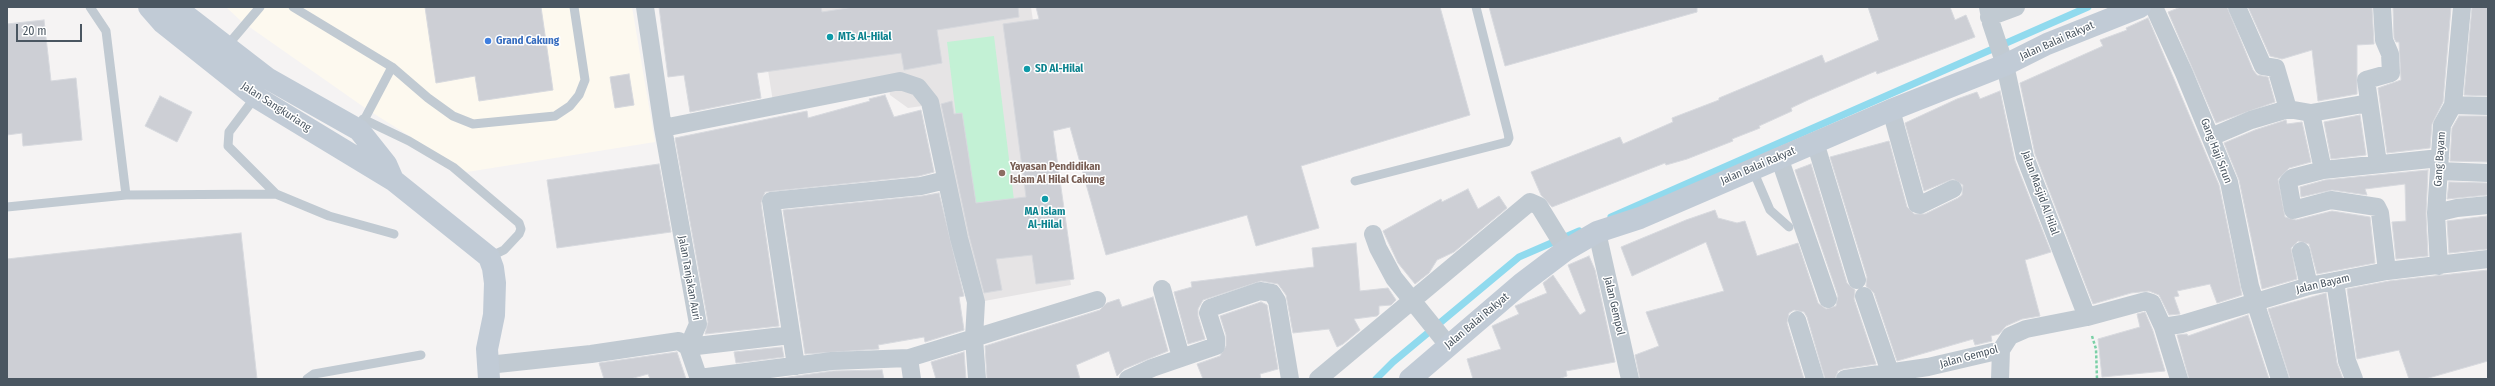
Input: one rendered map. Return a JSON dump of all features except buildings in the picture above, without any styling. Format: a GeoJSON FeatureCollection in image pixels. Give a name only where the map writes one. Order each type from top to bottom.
{"type":"FeatureCollection","features":[{"type":"Feature","properties":{"kind":"street","name":"Jalan Sangkuriang"},"geometry":{"type":"LineString","coordinates":[[149,7],[163,23],[262,87],[496,254]]}},
{"type":"Feature","properties":{"kind":"street","name":"Jalan Sangkuriang"},"geometry":{"type":"LineString","coordinates":[[175,7],[226,47],[262,87],[361,125],[386,164],[393,180]]}},
{"type":"Feature","properties":{"kind":"street","name":"Jalan Tanjakan Auri"},"geometry":{"type":"LineString","coordinates":[[645,7],[663,128],[698,324],[688,347]]}},
{"type":"Feature","properties":{"kind":"street"},"geometry":{"type":"LineString","coordinates":[[1989,16],[2016,7]]}},
{"type":"Feature","properties":{"kind":"street","name":"Gang Haji Sirun"},"geometry":{"type":"LineString","coordinates":[[2154,7],[2229,182],[2250,286],[2280,379]]}},
{"type":"Feature","properties":{"kind":"street"},"geometry":{"type":"LineString","coordinates":[[2237,7],[2263,66],[2276,68],[2288,109]]}},
{"type":"Feature","properties":{"kind":"street"},"geometry":{"type":"LineString","coordinates":[[2378,163],[2367,79],[2391,73],[2390,54],[2384,40],[2382,7]]}},
{"type":"Feature","properties":{"kind":"street","name":"Gang Bayam"},"geometry":{"type":"LineString","coordinates":[[2439,266],[2436,213],[2442,125],[2453,105],[2462,7]]}},
{"type":"Feature","properties":{"kind":"street","name":"Jalan Balai Rakyat"},"geometry":{"type":"LineString","coordinates":[[1410,379],[1444,338],[1563,246],[1597,232],[1640,218],[2003,60],[2047,44],[2132,8]]}},
{"type":"Feature","properties":{"kind":"street","name":"Jalan Masjid Al Hilal"},"geometry":{"type":"LineString","coordinates":[[1989,16],[2003,60],[2025,156],[2087,317]]}},
{"type":"Feature","properties":{"kind":"street"},"geometry":{"type":"LineString","coordinates":[[663,128],[900,81],[918,87],[930,102],[946,180],[976,302],[974,338],[977,379]]}},
{"type":"Feature","properties":{"kind":"street"},"geometry":{"type":"LineString","coordinates":[[2211,137],[2251,120],[2288,109],[2311,113],[2369,103]]}},
{"type":"Feature","properties":{"kind":"street"},"geometry":{"type":"LineString","coordinates":[[2453,105],[2488,106]]}},
{"type":"Feature","properties":{"kind":"street"},"geometry":{"type":"LineString","coordinates":[[1891,110],[1917,204],[1920,205],[1953,189]]}},
{"type":"Feature","properties":{"kind":"street"},"geometry":{"type":"LineString","coordinates":[[2311,113],[2323,170]]}},
{"type":"Feature","properties":{"kind":"street"},"geometry":{"type":"LineString","coordinates":[[1814,142],[1890,372]]}},
{"type":"Feature","properties":{"kind":"street"},"geometry":{"type":"LineString","coordinates":[[1779,157],[1828,299]]}},
{"type":"Feature","properties":{"kind":"street"},"geometry":{"type":"LineString","coordinates":[[2387,271],[2380,213],[2377,207],[2331,200],[2293,210],[2288,182],[2292,178],[2323,170],[2378,163],[2440,164],[2488,173]]}},
{"type":"Feature","properties":{"kind":"street"},"geometry":{"type":"LineString","coordinates":[[796,366],[770,203],[772,200],[921,186],[946,180]]}},
{"type":"Feature","properties":{"kind":"street"},"geometry":{"type":"LineString","coordinates":[[1318,379],[1415,302],[1530,202],[1539,206],[1563,246]]}},
{"type":"Feature","properties":{"kind":"street"},"geometry":{"type":"LineString","coordinates":[[2436,213],[2457,208],[2488,206]]}},
{"type":"Feature","properties":{"kind":"street","name":"Jalan Gempol"},"geometry":{"type":"LineString","coordinates":[[1597,232],[1630,379]]}},
{"type":"Feature","properties":{"kind":"street"},"geometry":{"type":"LineString","coordinates":[[1373,234],[1378,248],[1394,278],[1444,338]]}},
{"type":"Feature","properties":{"kind":"street"},"geometry":{"type":"LineString","coordinates":[[2301,251],[2309,286]]}},
{"type":"Feature","properties":{"kind":"street"},"geometry":{"type":"LineString","coordinates":[[496,254],[493,268],[495,283],[494,315],[487,349],[489,372],[591,354],[678,341],[688,347],[791,335]]}},
{"type":"Feature","properties":{"kind":"street","name":"Jalan Bayam"},"geometry":{"type":"LineString","coordinates":[[2162,327],[2255,303],[2309,286],[2387,271],[2488,260]]}},
{"type":"Feature","properties":{"kind":"street"},"geometry":{"type":"LineString","coordinates":[[2335,281],[2347,361],[2354,379]]}},
{"type":"Feature","properties":{"kind":"street"},"geometry":{"type":"LineString","coordinates":[[1162,289],[1181,357]]}},
{"type":"Feature","properties":{"kind":"street"},"geometry":{"type":"LineString","coordinates":[[1128,379],[1181,357],[1216,346],[1216,338],[1208,313],[1210,308],[1260,291],[1272,293],[1281,314],[1290,379]]}},
{"type":"Feature","properties":{"kind":"street"},"geometry":{"type":"LineString","coordinates":[[688,347],[699,379],[832,361],[909,358],[1097,300]]}},
{"type":"Feature","properties":{"kind":"street","name":"Jalan Gempol"},"geometry":{"type":"LineString","coordinates":[[1845,379],[1928,367],[2000,350],[2010,336],[2026,329],[2087,317],[2146,301],[2152,303],[2162,327],[2179,379]]}},
{"type":"Feature","properties":{"kind":"street"},"geometry":{"type":"LineString","coordinates":[[1798,320],[1815,379]]}},
{"type":"Feature","properties":{"kind":"street"},"geometry":{"type":"LineString","coordinates":[[2000,350],[2000,379]]}},
{"type":"Feature","properties":{"kind":"street"},"geometry":{"type":"LineString","coordinates":[[909,358],[912,379]]}},
{"type":"Feature","properties":{"kind":"lane"},"geometry":{"type":"LineString","coordinates":[[90,7],[106,31],[126,195]]}},
{"type":"Feature","properties":{"kind":"lane"},"geometry":{"type":"LineString","coordinates":[[226,47],[260,7]]}},
{"type":"Feature","properties":{"kind":"lane"},"geometry":{"type":"LineString","coordinates":[[293,7],[392,67],[428,98],[454,116],[473,124],[555,116],[570,106],[579,95],[585,80],[574,7]]}},
{"type":"Feature","properties":{"kind":"lane"},"geometry":{"type":"LineString","coordinates":[[1355,182],[1506,142],[1509,138],[1476,7]]}},
{"type":"Feature","properties":{"kind":"lane"},"geometry":{"type":"LineString","coordinates":[[392,67],[361,125],[409,140],[453,167],[519,222],[521,229],[519,234],[496,254]]}},
{"type":"Feature","properties":{"kind":"lane"},"geometry":{"type":"LineString","coordinates":[[262,87],[229,132],[228,146],[276,194],[329,216],[394,234]]}},
{"type":"Feature","properties":{"kind":"lane"},"geometry":{"type":"LineString","coordinates":[[1752,168],[1770,210],[1789,227]]}},
{"type":"Feature","properties":{"kind":"lane"},"geometry":{"type":"LineString","coordinates":[[7,207],[126,195],[276,194]]}},
{"type":"Feature","properties":{"kind":"lane"},"geometry":{"type":"LineString","coordinates":[[307,379],[314,374],[421,355]]}},
{"type":"Feature","properties":{"kind":"path"},"geometry":{"type":"LineString","coordinates":[[2087,317],[2096,349],[2097,379]]}},
{"type":"Feature","properties":{"kind":"shaded area"},"geometry":{"type":"Polygon","coordinates":[[[226,7],[632,7],[655,142],[467,172],[368,110],[241,21],[226,7]]]}},
{"type":"Feature","properties":{"kind":"shaded area","name":"Yayasan Pendidikan Islam Al Hilal Cakung"},"geometry":{"type":"Polygon","coordinates":[[[804,7],[1031,7],[1071,285],[979,302],[936,104],[908,108],[890,95],[889,88],[774,108],[759,14],[804,7]]]}},
{"type":"Feature","properties":{"kind":"green space"},"geometry":{"type":"Polygon","coordinates":[[[994,36],[1014,200],[967,205],[947,42],[994,36]]]}},
{"type":"Feature","properties":{"kind":"waterway"},"geometry":{"type":"LineString","coordinates":[[1611,217],[2088,7]]}},
{"type":"Feature","properties":{"kind":"waterway"},"geometry":{"type":"LineString","coordinates":[[1376,379],[1393,362],[1519,257],[1579,231]]}},
{"type":"Feature","properties":{"kind":"place","name":"MTs Al-Hilal"},"geometry":{"type":"Point","coordinates":[830,37]}},
{"type":"Feature","properties":{"kind":"place","name":"Grand Cakung"},"geometry":{"type":"Point","coordinates":[488,41]}},
{"type":"Feature","properties":{"kind":"place","name":"SD Al-Hilal"},"geometry":{"type":"Point","coordinates":[1027,69]}},
{"type":"Feature","properties":{"kind":"place","name":"Yayasan Pendidikan Islam Al Hilal Cakung"},"geometry":{"type":"Point","coordinates":[1002,173]}},
{"type":"Feature","properties":{"kind":"place","name":"MA Islam Al-Hilal"},"geometry":{"type":"Point","coordinates":[1045,199]}}]}
